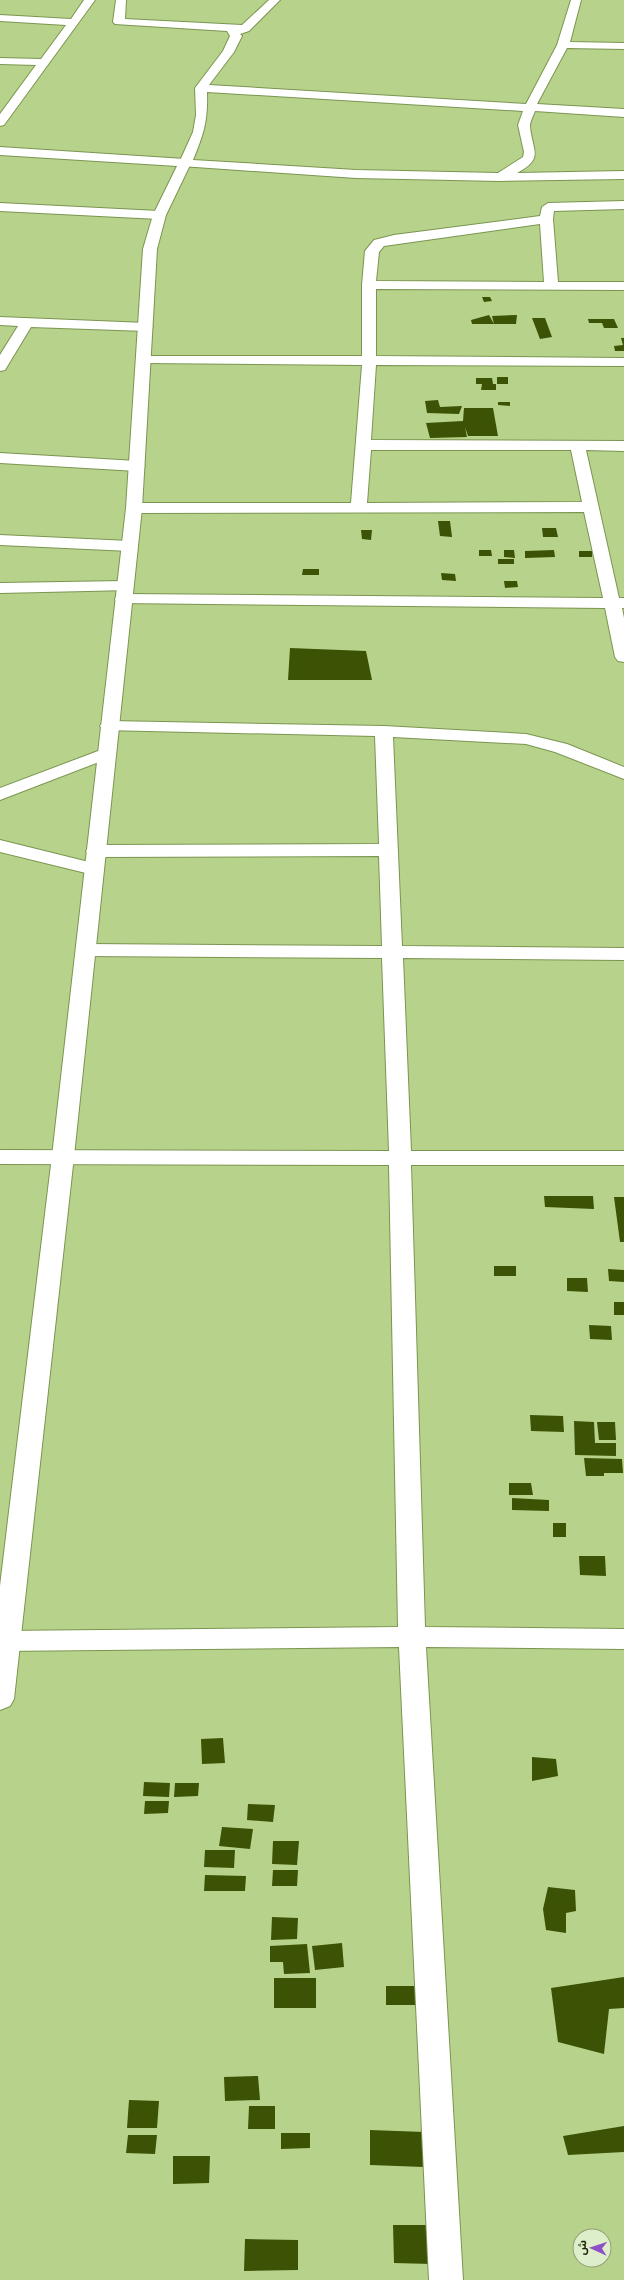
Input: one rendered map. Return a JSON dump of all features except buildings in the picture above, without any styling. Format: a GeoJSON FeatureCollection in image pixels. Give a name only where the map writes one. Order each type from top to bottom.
{"type":"FeatureCollection","features":[{"type":"Feature","properties":{"kind":"street"},"geometry":{"type":"LineString","coordinates":[[0,122],[42,62],[90,0]]}},
{"type":"Feature","properties":{"kind":"street"},"geometry":{"type":"LineString","coordinates":[[121,0],[119,22],[245,28]]}},
{"type":"Feature","properties":{"kind":"street"},"geometry":{"type":"LineString","coordinates":[[0,1699],[3,1641],[64,1156],[106,753],[134,508],[152,232],[167,195],[185,163],[199,132],[202,116],[201,88],[228,52],[236,36],[232,32],[245,28],[275,0]]}},
{"type":"Feature","properties":{"kind":"street"},"geometry":{"type":"LineString","coordinates":[[500,177],[524,164],[529,158],[530,152],[524,125],[530,107],[563,45],[576,0]]}},
{"type":"Feature","properties":{"kind":"street"},"geometry":{"type":"LineString","coordinates":[[0,18],[72,22]]}},
{"type":"Feature","properties":{"kind":"street"},"geometry":{"type":"LineString","coordinates":[[563,45],[624,46]]}},
{"type":"Feature","properties":{"kind":"street"},"geometry":{"type":"LineString","coordinates":[[0,61],[42,62]]}},
{"type":"Feature","properties":{"kind":"street"},"geometry":{"type":"LineString","coordinates":[[201,88],[624,113]]}},
{"type":"Feature","properties":{"kind":"street"},"geometry":{"type":"LineString","coordinates":[[0,151],[356,174],[500,177],[624,175]]}},
{"type":"Feature","properties":{"kind":"street"},"geometry":{"type":"LineString","coordinates":[[551,286],[546,219],[548,207],[624,205]]}},
{"type":"Feature","properties":{"kind":"street"},"geometry":{"type":"LineString","coordinates":[[0,207],[159,215]]}},
{"type":"Feature","properties":{"kind":"street"},"geometry":{"type":"LineString","coordinates":[[359,507],[369,361],[369,285],[372,251],[379,244],[394,240],[546,219]]}},
{"type":"Feature","properties":{"kind":"street"},"geometry":{"type":"LineString","coordinates":[[369,285],[624,286]]}},
{"type":"Feature","properties":{"kind":"street"},"geometry":{"type":"LineString","coordinates":[[0,321],[146,327]]}},
{"type":"Feature","properties":{"kind":"street"},"geometry":{"type":"LineString","coordinates":[[0,368],[27,322]]}},
{"type":"Feature","properties":{"kind":"street"},"geometry":{"type":"LineString","coordinates":[[144,360],[624,362]]}},
{"type":"Feature","properties":{"kind":"street"},"geometry":{"type":"LineString","coordinates":[[363,445],[624,446]]}},
{"type":"Feature","properties":{"kind":"street"},"geometry":{"type":"LineString","coordinates":[[578,447],[591,507],[618,603],[624,657]]}},
{"type":"Feature","properties":{"kind":"street"},"geometry":{"type":"LineString","coordinates":[[0,458],[137,466]]}},
{"type":"Feature","properties":{"kind":"street"},"geometry":{"type":"LineString","coordinates":[[134,508],[591,507]]}},
{"type":"Feature","properties":{"kind":"street"},"geometry":{"type":"LineString","coordinates":[[0,540],[130,546]]}},
{"type":"Feature","properties":{"kind":"street"},"geometry":{"type":"LineString","coordinates":[[0,588],[124,593],[618,603]]}},
{"type":"Feature","properties":{"kind":"street"},"geometry":{"type":"LineString","coordinates":[[109,726],[384,731],[526,740],[561,748],[624,773]]}},
{"type":"Feature","properties":{"kind":"street"},"geometry":{"type":"LineString","coordinates":[[384,731],[400,1157],[412,1637],[446,2280]]}},
{"type":"Feature","properties":{"kind":"street"},"geometry":{"type":"LineString","coordinates":[[0,794],[106,753]]}},
{"type":"Feature","properties":{"kind":"street"},"geometry":{"type":"LineString","coordinates":[[0,846],[95,860],[388,850]]}},
{"type":"Feature","properties":{"kind":"street"},"geometry":{"type":"LineString","coordinates":[[86,950],[624,954]]}},
{"type":"Feature","properties":{"kind":"street"},"geometry":{"type":"LineString","coordinates":[[0,1157],[624,1158]]}},
{"type":"Feature","properties":{"kind":"street"},"geometry":{"type":"LineString","coordinates":[[3,1641],[412,1637],[624,1638]]}}]}
